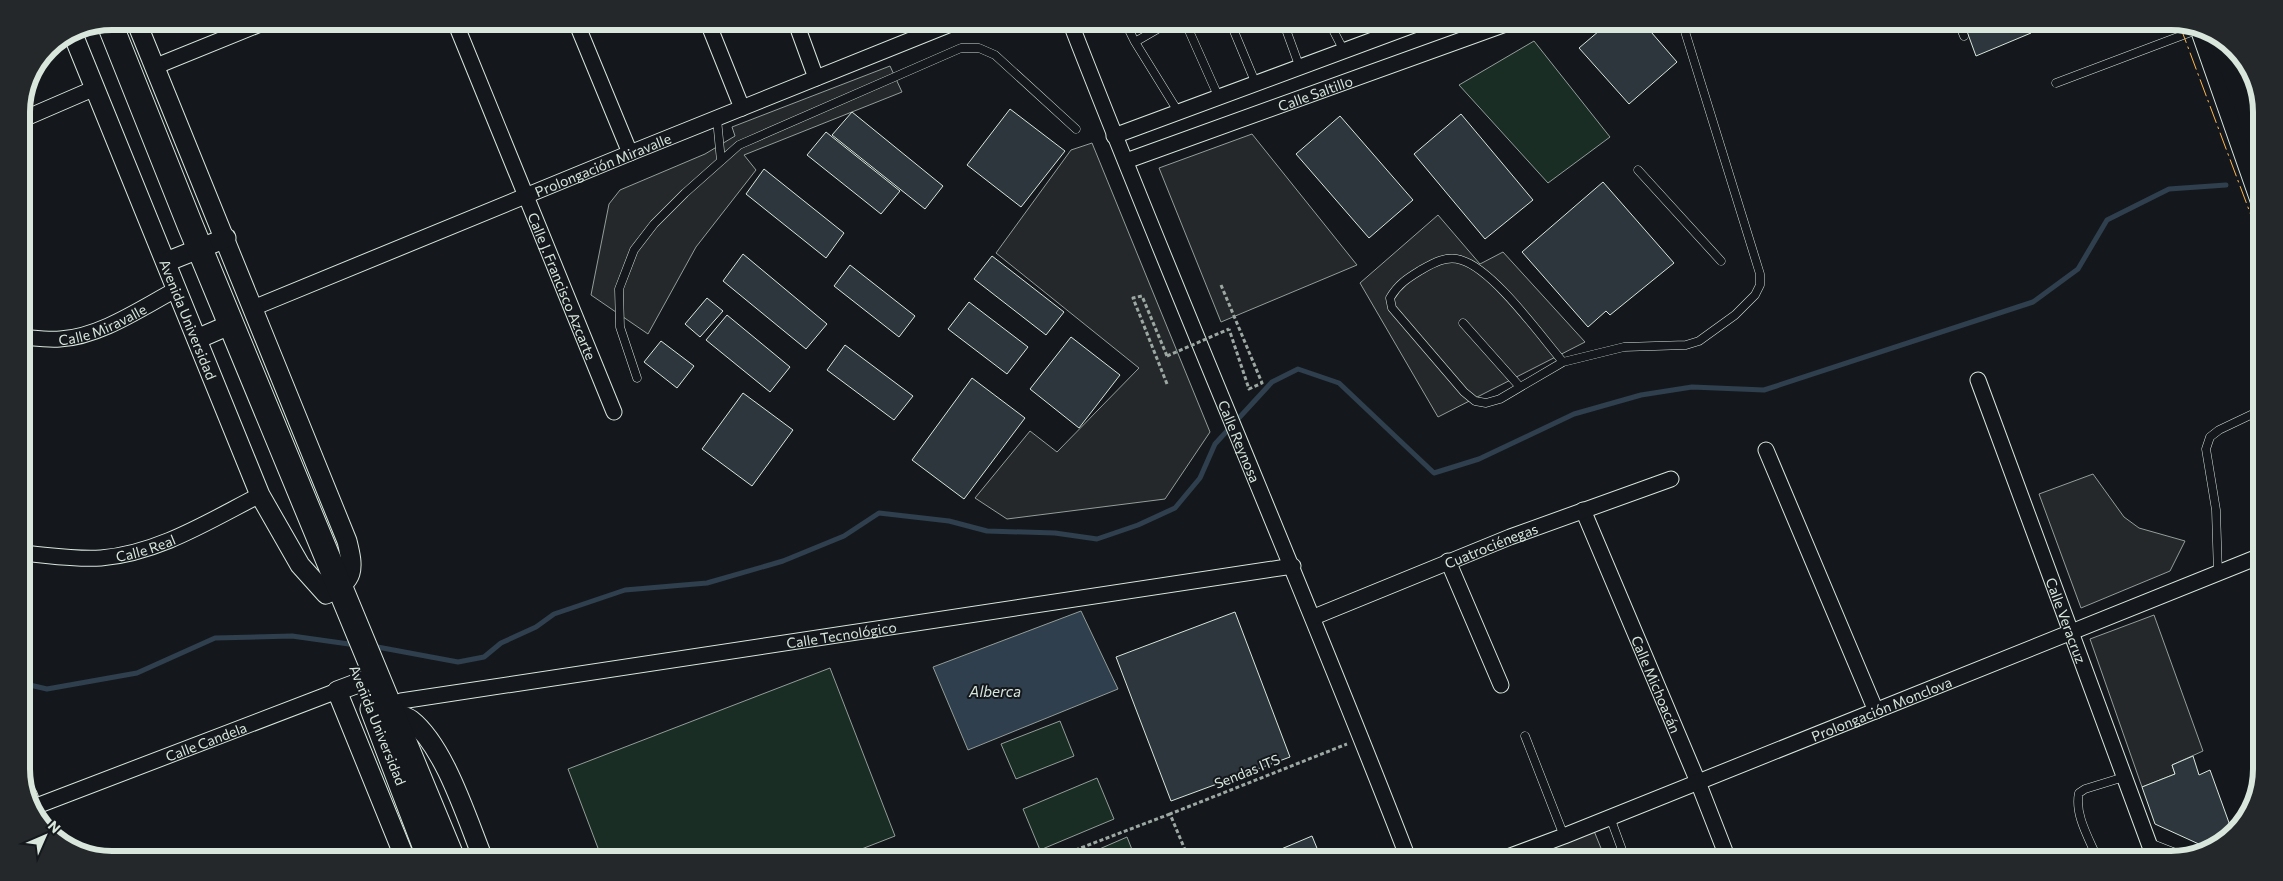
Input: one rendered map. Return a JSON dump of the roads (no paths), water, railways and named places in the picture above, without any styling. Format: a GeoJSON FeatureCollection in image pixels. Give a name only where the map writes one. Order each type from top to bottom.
{"type":"FeatureCollection","features":[{"type":"Feature","properties":{"kind":"highway"},"geometry":{"type":"LineString","coordinates":[[2228,53],[2253,121]]}},
{"type":"Feature","properties":{"kind":"main road","name":"Avenida Universidad"},"geometry":{"type":"LineString","coordinates":[[112,30],[194,251],[220,330],[366,670],[427,851]]}},
{"type":"Feature","properties":{"kind":"main road","name":"Avenida Universidad"},"geometry":{"type":"LineString","coordinates":[[98,32],[194,251],[333,591]]}},
{"type":"Feature","properties":{"kind":"main road","name":"Avenida Universidad"},"geometry":{"type":"LineString","coordinates":[[366,670],[391,709],[449,851]]}},
{"type":"Feature","properties":{"kind":"street"},"geometry":{"type":"LineString","coordinates":[[140,30],[226,238],[347,541],[352,559],[350,578],[333,591]]}},
{"type":"Feature","properties":{"kind":"street"},"geometry":{"type":"LineString","coordinates":[[154,66],[245,30]]}},
{"type":"Feature","properties":{"kind":"street","name":"Calle J. Francisco Azcarte"},"geometry":{"type":"LineString","coordinates":[[458,30],[614,412]]}},
{"type":"Feature","properties":{"kind":"street"},"geometry":{"type":"LineString","coordinates":[[579,30],[630,153]]}},
{"type":"Feature","properties":{"kind":"street"},"geometry":{"type":"LineString","coordinates":[[711,30],[742,108]]}},
{"type":"Feature","properties":{"kind":"street"},"geometry":{"type":"LineString","coordinates":[[799,30],[816,78]]}},
{"type":"Feature","properties":{"kind":"street","name":"Prolongación Miravalle"},"geometry":{"type":"LineString","coordinates":[[253,308],[936,30]]}},
{"type":"Feature","properties":{"kind":"street","name":"Calle Reynosa"},"geometry":{"type":"LineString","coordinates":[[1073,30],[1217,390],[1314,617],[1405,851]]}},
{"type":"Feature","properties":{"kind":"street","name":"Calle Saltillo"},"geometry":{"type":"LineString","coordinates":[[1114,136],[1398,30]]}},
{"type":"Feature","properties":{"kind":"street","name":"Calle Saltillo"},"geometry":{"type":"LineString","coordinates":[[1126,161],[1486,30]]}},
{"type":"Feature","properties":{"kind":"street"},"geometry":{"type":"LineString","coordinates":[[2203,36],[2253,180]]}},
{"type":"Feature","properties":{"kind":"street","name":"Avenida Universidad"},"geometry":{"type":"LineString","coordinates":[[75,39],[260,495],[300,565],[333,591]]}},
{"type":"Feature","properties":{"kind":"street"},"geometry":{"type":"LineString","coordinates":[[30,116],[96,88]]}},
{"type":"Feature","properties":{"kind":"street"},"geometry":{"type":"LineString","coordinates":[[166,262],[226,238]]}},
{"type":"Feature","properties":{"kind":"street","name":"Calle Miravalle"},"geometry":{"type":"LineString","coordinates":[[30,337],[61,339],[84,334],[117,322],[177,288]]}},
{"type":"Feature","properties":{"kind":"street"},"geometry":{"type":"LineString","coordinates":[[197,339],[220,330]]}},
{"type":"Feature","properties":{"kind":"street","name":"Calle Veracruz"},"geometry":{"type":"LineString","coordinates":[[1978,380],[2151,851]]}},
{"type":"Feature","properties":{"kind":"street"},"geometry":{"type":"LineString","coordinates":[[1766,450],[1876,712]]}},
{"type":"Feature","properties":{"kind":"street","name":"Cuatrociénegas"},"geometry":{"type":"LineString","coordinates":[[1314,617],[1448,561],[1671,479]]}},
{"type":"Feature","properties":{"kind":"street","name":"Calle Real"},"geometry":{"type":"LineString","coordinates":[[30,554],[100,558],[135,553],[174,539],[260,495]]}},
{"type":"Feature","properties":{"kind":"street","name":"Calle Michoacán"},"geometry":{"type":"LineString","coordinates":[[1583,510],[1698,782],[1725,851]]}},
{"type":"Feature","properties":{"kind":"street","name":"Prolongación Monclova"},"geometry":{"type":"LineString","coordinates":[[1524,851],[1876,712],[2253,559]]}},
{"type":"Feature","properties":{"kind":"street"},"geometry":{"type":"LineString","coordinates":[[1448,561],[1501,685]]}},
{"type":"Feature","properties":{"kind":"street","name":"Calle Tecnológico"},"geometry":{"type":"LineString","coordinates":[[391,709],[1293,566]]}},
{"type":"Feature","properties":{"kind":"street","name":"Calle Candela"},"geometry":{"type":"LineString","coordinates":[[37,801],[337,692],[366,670]]}},
{"type":"Feature","properties":{"kind":"street","name":"Avenida Universidad"},"geometry":{"type":"LineString","coordinates":[[337,692],[402,851]]}},
{"type":"Feature","properties":{"kind":"street","name":"Avenida Universidad"},"geometry":{"type":"LineString","coordinates":[[391,709],[410,719],[429,741],[445,766],[480,851]]}},
{"type":"Feature","properties":{"kind":"lane"},"geometry":{"type":"LineString","coordinates":[[1129,30],[1179,112]]}},
{"type":"Feature","properties":{"kind":"lane"},"geometry":{"type":"LineString","coordinates":[[1135,42],[1156,30]]}},
{"type":"Feature","properties":{"kind":"lane"},"geometry":{"type":"LineString","coordinates":[[1189,30],[1219,98]]}},
{"type":"Feature","properties":{"kind":"lane"},"geometry":{"type":"LineString","coordinates":[[1233,30],[1256,84]]}},
{"type":"Feature","properties":{"kind":"lane"},"geometry":{"type":"LineString","coordinates":[[1286,30],[1300,68]]}},
{"type":"Feature","properties":{"kind":"lane"},"geometry":{"type":"LineString","coordinates":[[1333,30],[1344,51]]}},
{"type":"Feature","properties":{"kind":"lane"},"geometry":{"type":"LineString","coordinates":[[1564,362],[1500,288],[1478,270],[1461,260],[1448,258],[1433,263],[1396,288],[1390,298],[1392,308],[1464,392],[1475,401],[1486,403],[1500,399],[1564,362],[1624,347],[1686,345],[1700,341],[1735,315],[1755,295],[1760,285],[1760,274],[1685,30]]}},
{"type":"Feature","properties":{"kind":"lane"},"geometry":{"type":"LineString","coordinates":[[1962,30],[1964,36]]}},
{"type":"Feature","properties":{"kind":"lane"},"geometry":{"type":"LineString","coordinates":[[2056,83],[2189,32]]}},
{"type":"Feature","properties":{"kind":"lane"},"geometry":{"type":"LineString","coordinates":[[638,378],[620,327],[619,289],[634,250],[654,224],[738,146],[756,136],[961,48],[979,48],[995,55],[1076,129]]}},
{"type":"Feature","properties":{"kind":"lane"},"geometry":{"type":"LineString","coordinates":[[717,119],[721,161]]}},
{"type":"Feature","properties":{"kind":"lane"},"geometry":{"type":"LineString","coordinates":[[1638,170],[1721,260]]}},
{"type":"Feature","properties":{"kind":"lane"},"geometry":{"type":"LineString","coordinates":[[1463,323],[1520,387]]}},
{"type":"Feature","properties":{"kind":"lane"},"geometry":{"type":"LineString","coordinates":[[2218,574],[2216,510],[2206,448],[2210,437],[2219,430],[2253,414]]}},
{"type":"Feature","properties":{"kind":"lane"},"geometry":{"type":"LineString","coordinates":[[1524,736],[1564,836]]}},
{"type":"Feature","properties":{"kind":"lane"},"geometry":{"type":"LineString","coordinates":[[2094,851],[2081,819],[2077,802],[2079,794],[2085,789],[2124,777]]}},
{"type":"Feature","properties":{"kind":"lane"},"geometry":{"type":"LineString","coordinates":[[1610,817],[1622,851]]}},
{"type":"Feature","properties":{"kind":"lane"},"geometry":{"type":"LineString","coordinates":[[2147,841],[2171,851]]}},
{"type":"Feature","properties":{"kind":"water","name":"Alberca"},"geometry":{"type":"Polygon","coordinates":[[[1081,611],[1118,689],[968,750],[933,667],[1081,611]]]}},
{"type":"Feature","properties":{"kind":"waterway"},"geometry":{"type":"LineString","coordinates":[[372,646],[458,662],[484,657],[501,643],[536,627],[554,614],[625,590],[707,583],[783,561],[844,536],[879,513],[949,521],[987,531],[1055,533],[1097,539],[1138,525],[1175,508],[1200,478],[1215,444],[1272,382],[1298,369],[1339,383],[1434,473],[1479,459],[1574,414],[1641,395],[1692,387],[1764,390],[2033,302],[2078,269],[2107,220],[2169,189],[2226,185]]}},
{"type":"Feature","properties":{"kind":"waterway"},"geometry":{"type":"LineString","coordinates":[[30,685],[47,689],[137,673],[215,638],[292,636],[356,645]]}}]}
